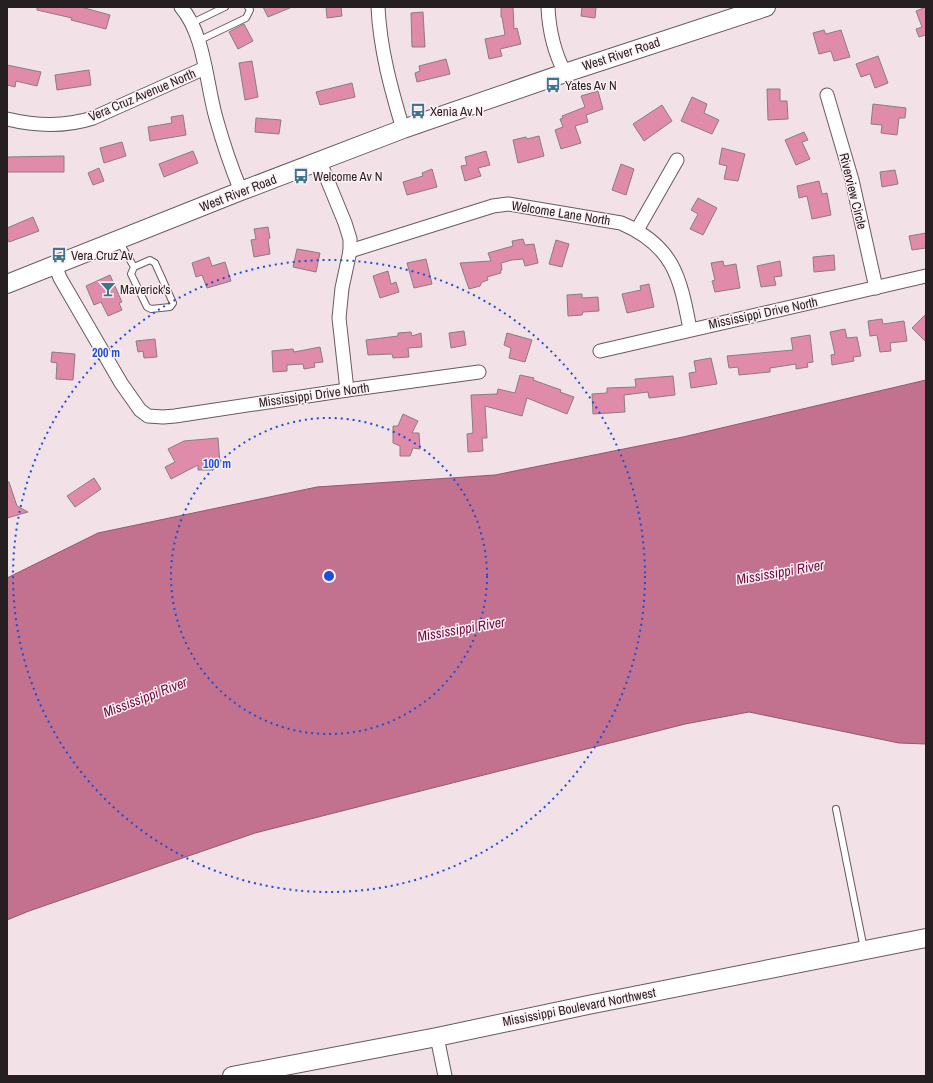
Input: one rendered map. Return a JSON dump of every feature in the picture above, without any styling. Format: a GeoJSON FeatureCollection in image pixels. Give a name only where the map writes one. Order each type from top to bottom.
{"type":"FeatureCollection","features":[{"type":"Feature","properties":{"kind":"main road","name":"West River Road"},"geometry":{"type":"LineString","coordinates":[[7,284],[241,191],[403,129],[565,73],[766,7]]}},
{"type":"Feature","properties":{"kind":"main road","name":"Mississippi Boulevard Northwest"},"geometry":{"type":"LineString","coordinates":[[232,1076],[437,1037],[588,1005],[926,938]]}},
{"type":"Feature","properties":{"kind":"street"},"geometry":{"type":"LineString","coordinates":[[181,7],[192,23],[198,41],[216,117],[241,191]]}},
{"type":"Feature","properties":{"kind":"street"},"geometry":{"type":"LineString","coordinates":[[378,7],[388,75],[403,129]]}},
{"type":"Feature","properties":{"kind":"street"},"geometry":{"type":"LineString","coordinates":[[548,7],[553,42],[559,61],[565,73]]}},
{"type":"Feature","properties":{"kind":"street","name":"Vera Cruz Avenue North"},"geometry":{"type":"LineString","coordinates":[[7,119],[43,125],[76,123],[93,118],[205,68]]}},
{"type":"Feature","properties":{"kind":"street","name":"Riverview Circle"},"geometry":{"type":"LineString","coordinates":[[827,95],[852,180],[876,288]]}},
{"type":"Feature","properties":{"kind":"street"},"geometry":{"type":"LineString","coordinates":[[637,230],[677,160]]}},
{"type":"Feature","properties":{"kind":"street"},"geometry":{"type":"LineString","coordinates":[[320,162],[350,239],[350,251],[342,288],[339,318],[347,390]]}},
{"type":"Feature","properties":{"kind":"street","name":"Welcome Lane North"},"geometry":{"type":"LineString","coordinates":[[350,251],[493,206],[508,204],[621,223],[637,230],[656,244],[669,259],[684,295],[690,329]]}},
{"type":"Feature","properties":{"kind":"street","name":"Mississippi Drive North"},"geometry":{"type":"LineString","coordinates":[[55,265],[60,278],[121,383],[140,410],[148,416],[175,416],[479,372]]}},
{"type":"Feature","properties":{"kind":"street","name":"Mississippi Drive North"},"geometry":{"type":"LineString","coordinates":[[600,351],[690,329],[926,276]]}},
{"type":"Feature","properties":{"kind":"street"},"geometry":{"type":"LineString","coordinates":[[437,1037],[445,1076]]}},
{"type":"Feature","properties":{"kind":"lane"},"geometry":{"type":"LineString","coordinates":[[192,23],[225,7]]}},
{"type":"Feature","properties":{"kind":"lane"},"geometry":{"type":"LineString","coordinates":[[198,41],[246,18],[250,10],[248,7]]}},
{"type":"Feature","properties":{"kind":"lane"},"geometry":{"type":"LineString","coordinates":[[118,240],[134,267]]}},
{"type":"Feature","properties":{"kind":"lane"},"geometry":{"type":"LineString","coordinates":[[150,260],[155,263],[173,303],[170,307],[151,309],[147,307],[131,274],[134,267],[150,260]]}},
{"type":"Feature","properties":{"kind":"lane"},"geometry":{"type":"LineString","coordinates":[[836,810],[865,951]]}},
{"type":"Feature","properties":{"kind":"water","name":"Mississippi River"},"geometry":{"type":"Polygon","coordinates":[[[926,380],[926,744],[899,743],[749,712],[685,724],[255,833],[29,911],[7,920],[7,578],[98,533],[317,487],[495,475],[683,437],[926,380]]]}},
{"type":"Feature","properties":{"kind":"building"},"geometry":{"type":"Polygon","coordinates":[[[37,7],[81,7],[110,15],[106,29],[71,20],[72,18],[37,10],[37,7]]]}},
{"type":"Feature","properties":{"kind":"building"},"geometry":{"type":"Polygon","coordinates":[[[263,7],[292,7],[268,17],[263,7]]]}},
{"type":"Feature","properties":{"kind":"building"},"geometry":{"type":"Polygon","coordinates":[[[326,7],[341,7],[342,16],[327,18],[326,7]]]}},
{"type":"Feature","properties":{"kind":"building"},"geometry":{"type":"Polygon","coordinates":[[[501,7],[513,7],[514,29],[517,28],[521,44],[500,49],[502,56],[489,59],[485,39],[505,35],[501,17],[501,7]]]}},
{"type":"Feature","properties":{"kind":"building"},"geometry":{"type":"Polygon","coordinates":[[[582,7],[596,7],[595,18],[581,16],[582,7]]]}},
{"type":"Feature","properties":{"kind":"building"},"geometry":{"type":"Polygon","coordinates":[[[926,7],[926,35],[919,37],[916,29],[922,27],[916,11],[926,7]]]}},
{"type":"Feature","properties":{"kind":"building"},"geometry":{"type":"Polygon","coordinates":[[[423,12],[425,47],[412,47],[411,13],[423,12]]]}},
{"type":"Feature","properties":{"kind":"building"},"geometry":{"type":"Polygon","coordinates":[[[244,24],[253,41],[238,49],[229,32],[244,24]]]}},
{"type":"Feature","properties":{"kind":"building"},"geometry":{"type":"Polygon","coordinates":[[[824,30],[826,34],[841,30],[850,57],[834,61],[831,51],[819,54],[813,33],[824,30]]]}},
{"type":"Feature","properties":{"kind":"building"},"geometry":{"type":"Polygon","coordinates":[[[878,56],[888,83],[875,88],[870,74],[861,77],[856,64],[878,56]]]}},
{"type":"Feature","properties":{"kind":"building"},"geometry":{"type":"Polygon","coordinates":[[[446,59],[450,74],[417,82],[415,73],[420,71],[419,66],[446,59]]]}},
{"type":"Feature","properties":{"kind":"building"},"geometry":{"type":"Polygon","coordinates":[[[252,61],[258,97],[245,100],[239,63],[252,61]]]}},
{"type":"Feature","properties":{"kind":"building"},"geometry":{"type":"Polygon","coordinates":[[[7,65],[41,72],[37,86],[16,81],[15,87],[7,85],[7,65]]]}},
{"type":"Feature","properties":{"kind":"building"},"geometry":{"type":"Polygon","coordinates":[[[89,70],[91,85],[57,90],[55,75],[89,70]]]}},
{"type":"Feature","properties":{"kind":"building"},"geometry":{"type":"Polygon","coordinates":[[[352,83],[355,97],[320,105],[316,92],[352,83]]]}},
{"type":"Feature","properties":{"kind":"building"},"geometry":{"type":"Polygon","coordinates":[[[767,89],[780,89],[780,101],[787,101],[788,119],[768,120],[767,89]]]}},
{"type":"Feature","properties":{"kind":"building"},"geometry":{"type":"Polygon","coordinates":[[[598,91],[603,109],[586,115],[588,122],[575,126],[581,143],[561,149],[555,130],[563,127],[560,119],[563,118],[562,116],[585,107],[581,96],[598,91]]]}},
{"type":"Feature","properties":{"kind":"building"},"geometry":{"type":"Polygon","coordinates":[[[692,97],[707,104],[704,113],[719,120],[712,134],[681,121],[692,97]]]}},
{"type":"Feature","properties":{"kind":"building"},"geometry":{"type":"Polygon","coordinates":[[[873,104],[906,108],[905,118],[899,118],[897,135],[881,133],[882,125],[871,124],[873,104]]]}},
{"type":"Feature","properties":{"kind":"building"},"geometry":{"type":"Polygon","coordinates":[[[662,105],[672,121],[644,141],[633,124],[662,105]]]}},
{"type":"Feature","properties":{"kind":"building"},"geometry":{"type":"Polygon","coordinates":[[[183,115],[186,135],[150,141],[148,127],[172,123],[171,117],[183,115]]]}},
{"type":"Feature","properties":{"kind":"building"},"geometry":{"type":"Polygon","coordinates":[[[256,118],[281,120],[279,134],[255,132],[256,118]]]}},
{"type":"Feature","properties":{"kind":"building"},"geometry":{"type":"Polygon","coordinates":[[[804,132],[808,140],[802,142],[810,159],[796,165],[785,140],[804,132]]]}},
{"type":"Feature","properties":{"kind":"building"},"geometry":{"type":"Polygon","coordinates":[[[539,136],[544,156],[518,163],[513,140],[539,136]]]}},
{"type":"Feature","properties":{"kind":"building"},"geometry":{"type":"Polygon","coordinates":[[[122,142],[126,156],[104,163],[100,148],[122,142]]]}},
{"type":"Feature","properties":{"kind":"building"},"geometry":{"type":"Polygon","coordinates":[[[722,148],[745,154],[738,181],[724,179],[727,166],[719,164],[722,148]]]}},
{"type":"Feature","properties":{"kind":"building"},"geometry":{"type":"Polygon","coordinates":[[[193,151],[198,163],[164,177],[159,164],[193,151]]]}},
{"type":"Feature","properties":{"kind":"building"},"geometry":{"type":"Polygon","coordinates":[[[486,151],[490,165],[478,168],[481,176],[465,181],[461,166],[467,165],[465,157],[486,151]]]}},
{"type":"Feature","properties":{"kind":"building"},"geometry":{"type":"Polygon","coordinates":[[[64,156],[64,172],[7,172],[7,157],[64,156]]]}},
{"type":"Feature","properties":{"kind":"building"},"geometry":{"type":"Polygon","coordinates":[[[621,164],[634,169],[626,195],[612,190],[621,164]]]}},
{"type":"Feature","properties":{"kind":"building"},"geometry":{"type":"Polygon","coordinates":[[[99,168],[104,181],[93,185],[88,173],[99,168]]]}},
{"type":"Feature","properties":{"kind":"building"},"geometry":{"type":"Polygon","coordinates":[[[432,169],[437,187],[407,195],[403,182],[423,176],[422,173],[432,169]]]}},
{"type":"Feature","properties":{"kind":"building"},"geometry":{"type":"Polygon","coordinates":[[[895,170],[898,184],[882,187],[880,172],[895,170]]]}},
{"type":"Feature","properties":{"kind":"building"},"geometry":{"type":"Polygon","coordinates":[[[819,181],[822,194],[827,193],[831,215],[812,219],[807,196],[799,198],[797,186],[819,181]]]}},
{"type":"Feature","properties":{"kind":"building"},"geometry":{"type":"Polygon","coordinates":[[[698,198],[717,208],[703,235],[690,229],[698,214],[691,210],[698,198]]]}},
{"type":"Feature","properties":{"kind":"building"},"geometry":{"type":"Polygon","coordinates":[[[33,217],[39,231],[9,242],[7,238],[7,228],[33,217]]]}},
{"type":"Feature","properties":{"kind":"building"},"geometry":{"type":"Polygon","coordinates":[[[268,227],[270,254],[254,257],[251,240],[256,239],[254,229],[268,227]]]}},
{"type":"Feature","properties":{"kind":"building"},"geometry":{"type":"Polygon","coordinates":[[[926,233],[926,248],[912,250],[909,236],[926,233]]]}},
{"type":"Feature","properties":{"kind":"building"},"geometry":{"type":"Polygon","coordinates":[[[523,239],[525,245],[534,244],[538,263],[525,266],[523,259],[501,263],[501,273],[487,277],[488,280],[482,282],[480,286],[469,289],[460,263],[491,261],[488,253],[513,246],[512,241],[523,239]]]}},
{"type":"Feature","properties":{"kind":"building"},"geometry":{"type":"Polygon","coordinates":[[[556,240],[569,244],[562,267],[549,264],[556,240]]]}},
{"type":"Feature","properties":{"kind":"building"},"geometry":{"type":"Polygon","coordinates":[[[297,249],[320,253],[316,272],[293,267],[297,249]]]}},
{"type":"Feature","properties":{"kind":"building"},"geometry":{"type":"Polygon","coordinates":[[[834,255],[835,270],[814,272],[813,257],[834,255]]]}},
{"type":"Feature","properties":{"kind":"building"},"geometry":{"type":"Polygon","coordinates":[[[209,257],[212,266],[225,262],[231,281],[207,288],[202,275],[196,277],[192,263],[209,257]]]}},
{"type":"Feature","properties":{"kind":"building"},"geometry":{"type":"Polygon","coordinates":[[[426,259],[432,284],[414,288],[407,263],[426,259]]]}},
{"type":"Feature","properties":{"kind":"building"},"geometry":{"type":"Polygon","coordinates":[[[723,261],[724,266],[736,264],[740,288],[715,292],[712,281],[715,280],[711,263],[723,261]]]}},
{"type":"Feature","properties":{"kind":"building"},"geometry":{"type":"Polygon","coordinates":[[[780,261],[782,276],[774,277],[776,285],[761,287],[757,266],[780,261]]]}},
{"type":"Feature","properties":{"kind":"building"},"geometry":{"type":"Polygon","coordinates":[[[388,271],[391,284],[396,282],[399,292],[380,298],[373,276],[388,271]]]}},
{"type":"Feature","properties":{"kind":"building"},"geometry":{"type":"Polygon","coordinates":[[[110,275],[122,302],[119,303],[122,310],[108,316],[101,302],[94,305],[86,286],[110,275]]]}},
{"type":"Feature","properties":{"kind":"building"},"geometry":{"type":"Polygon","coordinates":[[[649,284],[654,307],[627,313],[622,294],[641,290],[640,286],[649,284]]]}},
{"type":"Feature","properties":{"kind":"building"},"geometry":{"type":"Polygon","coordinates":[[[582,294],[582,298],[598,297],[599,311],[583,312],[582,315],[568,316],[567,295],[582,294]]]}},
{"type":"Feature","properties":{"kind":"building"},"geometry":{"type":"Polygon","coordinates":[[[926,314],[926,342],[912,328],[926,314]]]}},
{"type":"Feature","properties":{"kind":"building"},"geometry":{"type":"Polygon","coordinates":[[[882,319],[883,324],[904,321],[907,341],[890,343],[891,351],[880,352],[877,335],[870,336],[868,321],[882,319]]]}},
{"type":"Feature","properties":{"kind":"building"},"geometry":{"type":"Polygon","coordinates":[[[845,329],[847,338],[857,337],[861,356],[853,357],[854,361],[832,365],[831,355],[835,354],[830,332],[845,329]]]}},
{"type":"Feature","properties":{"kind":"building"},"geometry":{"type":"Polygon","coordinates":[[[464,331],[466,345],[451,348],[449,333],[464,331]]]}},
{"type":"Feature","properties":{"kind":"building"},"geometry":{"type":"Polygon","coordinates":[[[411,332],[412,336],[421,333],[422,347],[408,348],[409,357],[393,358],[392,354],[368,355],[366,340],[398,336],[398,333],[411,332]]]}},
{"type":"Feature","properties":{"kind":"building"},"geometry":{"type":"Polygon","coordinates":[[[507,333],[532,340],[525,362],[509,358],[511,348],[504,345],[507,333]]]}},
{"type":"Feature","properties":{"kind":"building"},"geometry":{"type":"Polygon","coordinates":[[[810,335],[813,362],[807,363],[808,367],[796,369],[796,364],[770,368],[770,372],[739,375],[738,367],[729,368],[727,356],[793,350],[791,338],[810,335]]]}},
{"type":"Feature","properties":{"kind":"building"},"geometry":{"type":"Polygon","coordinates":[[[155,339],[157,357],[144,358],[143,351],[138,352],[136,341],[155,339]]]}},
{"type":"Feature","properties":{"kind":"building"},"geometry":{"type":"Polygon","coordinates":[[[320,347],[323,362],[314,363],[315,367],[304,369],[303,364],[287,365],[287,371],[273,372],[272,351],[293,349],[294,352],[320,347]]]}},
{"type":"Feature","properties":{"kind":"building"},"geometry":{"type":"Polygon","coordinates":[[[52,352],[75,354],[73,380],[56,379],[57,363],[51,362],[52,352]]]}},
{"type":"Feature","properties":{"kind":"building"},"geometry":{"type":"Polygon","coordinates":[[[711,358],[717,384],[691,388],[689,373],[696,372],[694,361],[711,358]]]}},
{"type":"Feature","properties":{"kind":"building"},"geometry":{"type":"Polygon","coordinates":[[[520,375],[534,378],[533,380],[561,390],[560,392],[574,397],[567,414],[527,398],[522,416],[485,406],[487,438],[482,438],[483,451],[468,452],[467,434],[473,433],[471,395],[497,394],[498,389],[515,393],[520,375]]]}},
{"type":"Feature","properties":{"kind":"building"},"geometry":{"type":"Polygon","coordinates":[[[673,376],[675,395],[649,398],[648,392],[624,395],[625,412],[593,414],[592,394],[607,393],[607,388],[636,387],[635,379],[673,376]]]}},
{"type":"Feature","properties":{"kind":"building"},"geometry":{"type":"Polygon","coordinates":[[[403,414],[418,421],[412,433],[419,433],[420,449],[413,448],[410,456],[400,456],[400,446],[393,443],[393,426],[398,426],[403,414]]]}},
{"type":"Feature","properties":{"kind":"building"},"geometry":{"type":"Polygon","coordinates":[[[218,438],[220,465],[211,466],[211,470],[198,470],[198,465],[171,479],[165,467],[175,462],[168,449],[184,441],[218,438]]]}},
{"type":"Feature","properties":{"kind":"building"},"geometry":{"type":"Polygon","coordinates":[[[94,478],[101,489],[75,507],[67,496],[94,478]]]}},
{"type":"Feature","properties":{"kind":"building"},"geometry":{"type":"Polygon","coordinates":[[[7,482],[9,482],[17,506],[28,512],[7,518],[7,482]]]}},
{"type":"Feature","properties":{"kind":"place","name":"Yates Av N"},"geometry":{"type":"Point","coordinates":[553,85]}},
{"type":"Feature","properties":{"kind":"place","name":"Xenia Av N"},"geometry":{"type":"Point","coordinates":[418,111]}},
{"type":"Feature","properties":{"kind":"place","name":"Welcome Av N"},"geometry":{"type":"Point","coordinates":[301,176]}},
{"type":"Feature","properties":{"kind":"place","name":"Vera Cruz Av"},"geometry":{"type":"Point","coordinates":[59,255]}},
{"type":"Feature","properties":{"kind":"place","name":"Maverick's"},"geometry":{"type":"Point","coordinates":[108,289]}}]}
